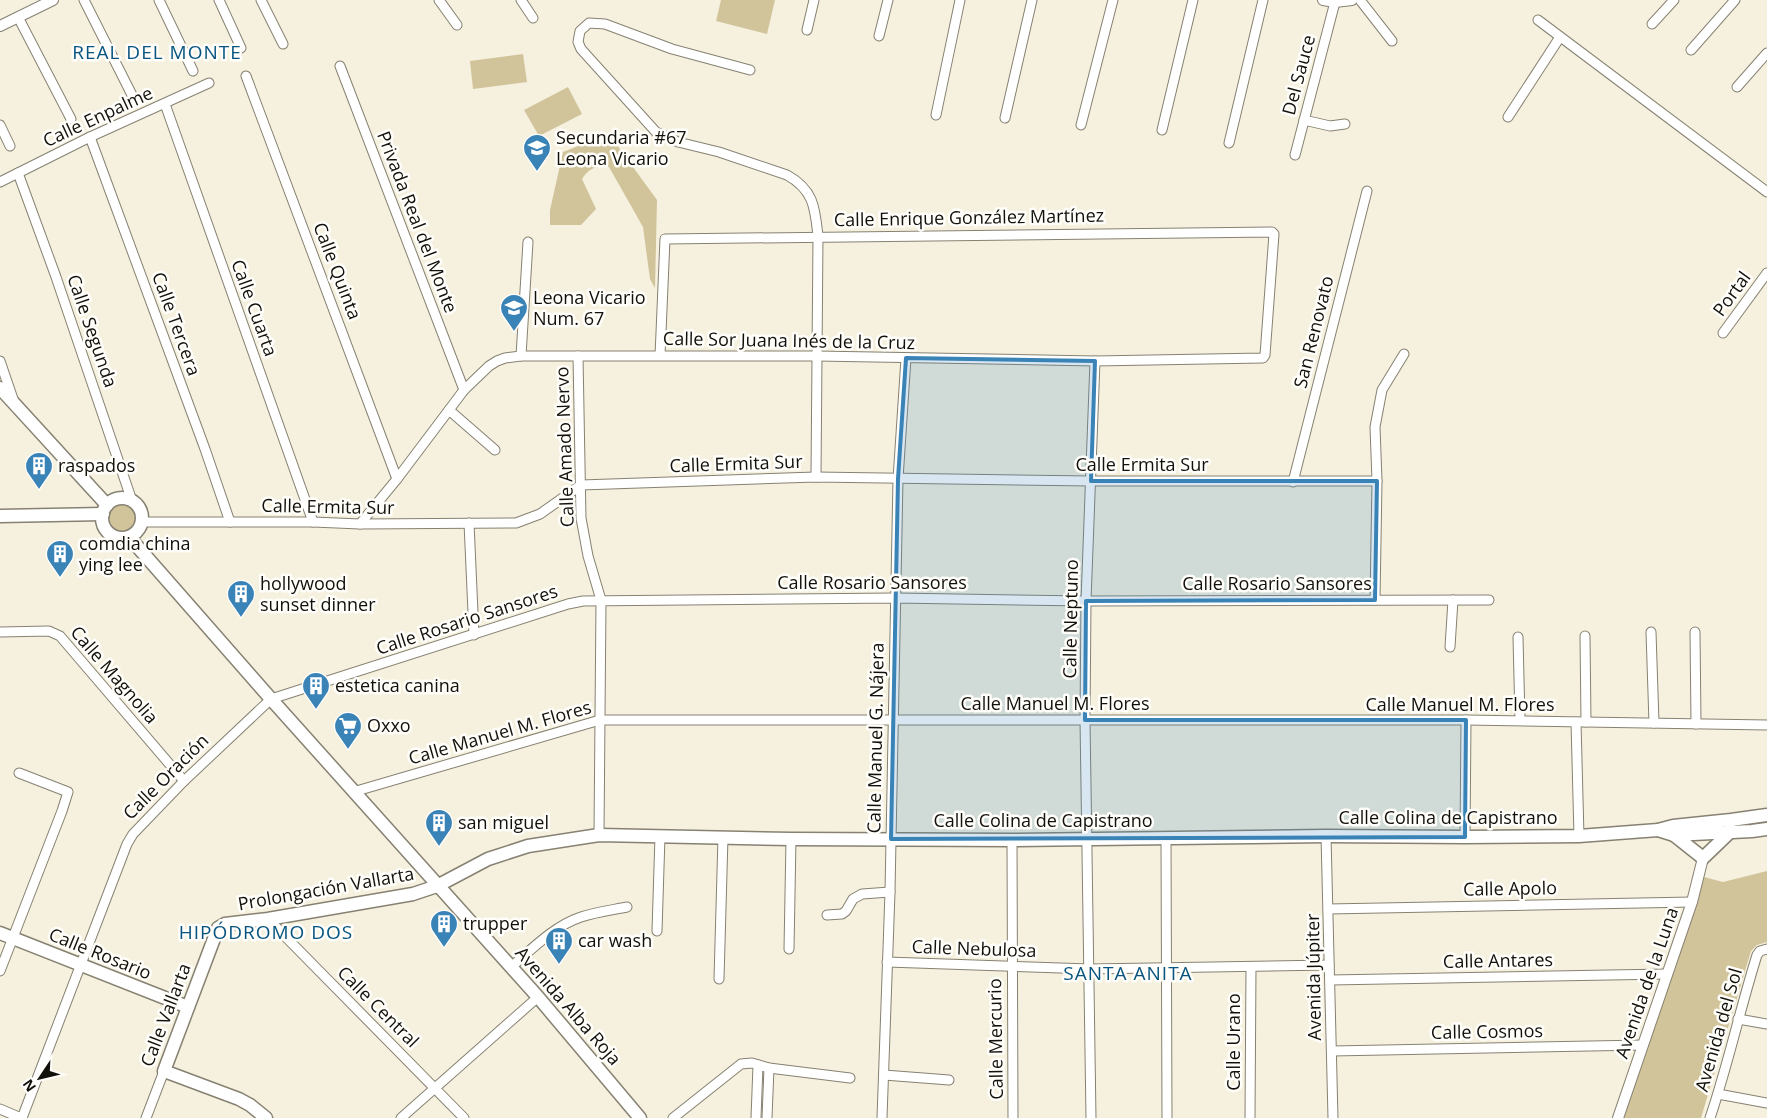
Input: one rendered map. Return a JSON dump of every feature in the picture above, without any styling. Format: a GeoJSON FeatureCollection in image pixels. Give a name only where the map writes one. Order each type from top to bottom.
{"type":"FeatureCollection","features":[{"type":"Feature","properties":{"kind":"main road"},"geometry":{"type":"LineString","coordinates":[[0,388],[105,510],[103,525],[111,535],[117,538],[129,537],[139,530],[142,522],[138,505],[132,501],[119,498],[105,510],[0,516]]}},
{"type":"Feature","properties":{"kind":"main road","name":"Avenida Alba Roja"},"geometry":{"type":"LineString","coordinates":[[129,537],[353,792],[538,997],[640,1118]]}},
{"type":"Feature","properties":{"kind":"main road","name":"Calle Colina de Capistrano"},"geometry":{"type":"LineString","coordinates":[[1731,826],[1767,814]]}},
{"type":"Feature","properties":{"kind":"main road"},"geometry":{"type":"LineString","coordinates":[[1673,830],[1703,858],[1731,826]]}},
{"type":"Feature","properties":{"kind":"main road","name":"Calle Colina de Capistrano"},"geometry":{"type":"LineString","coordinates":[[437,886],[488,859],[528,846],[599,835],[791,839],[1088,840],[1326,836],[1579,836],[1731,826],[1767,829]]}},
{"type":"Feature","properties":{"kind":"main road","name":"Prolongación Vallarta"},"geometry":{"type":"LineString","coordinates":[[221,925],[268,919],[413,894],[437,886]]}},
{"type":"Feature","properties":{"kind":"main road","name":"Calle Vallarta"},"geometry":{"type":"LineString","coordinates":[[164,1071],[218,928],[221,925]]}},
{"type":"Feature","properties":{"kind":"main road","name":"Calle Rosario"},"geometry":{"type":"LineString","coordinates":[[6,935],[188,1007]]}},
{"type":"Feature","properties":{"kind":"main road"},"geometry":{"type":"LineString","coordinates":[[164,1071],[250,1105],[266,1118]]}},
{"type":"Feature","properties":{"kind":"street"},"geometry":{"type":"LineString","coordinates":[[0,26],[53,0]]}},
{"type":"Feature","properties":{"kind":"street"},"geometry":{"type":"LineString","coordinates":[[84,0],[133,97]]}},
{"type":"Feature","properties":{"kind":"street"},"geometry":{"type":"LineString","coordinates":[[159,0],[193,71]]}},
{"type":"Feature","properties":{"kind":"street"},"geometry":{"type":"LineString","coordinates":[[219,0],[241,48]]}},
{"type":"Feature","properties":{"kind":"street"},"geometry":{"type":"LineString","coordinates":[[261,0],[283,44]]}},
{"type":"Feature","properties":{"kind":"street"},"geometry":{"type":"LineString","coordinates":[[439,0],[457,25]]}},
{"type":"Feature","properties":{"kind":"street"},"geometry":{"type":"LineString","coordinates":[[521,0],[534,18]]}},
{"type":"Feature","properties":{"kind":"street"},"geometry":{"type":"LineString","coordinates":[[807,30],[814,0]]}},
{"type":"Feature","properties":{"kind":"street"},"geometry":{"type":"LineString","coordinates":[[879,36],[888,0]]}},
{"type":"Feature","properties":{"kind":"street"},"geometry":{"type":"LineString","coordinates":[[936,116],[960,0]]}},
{"type":"Feature","properties":{"kind":"street"},"geometry":{"type":"LineString","coordinates":[[1005,118],[1032,0]]}},
{"type":"Feature","properties":{"kind":"street"},"geometry":{"type":"LineString","coordinates":[[1081,125],[1113,0]]}},
{"type":"Feature","properties":{"kind":"street"},"geometry":{"type":"LineString","coordinates":[[1162,130],[1193,0]]}},
{"type":"Feature","properties":{"kind":"street"},"geometry":{"type":"LineString","coordinates":[[1229,143],[1262,0]]}},
{"type":"Feature","properties":{"kind":"street"},"geometry":{"type":"LineString","coordinates":[[1323,0],[1335,2],[1352,0]]}},
{"type":"Feature","properties":{"kind":"street"},"geometry":{"type":"LineString","coordinates":[[1360,0],[1392,40]]}},
{"type":"Feature","properties":{"kind":"street"},"geometry":{"type":"LineString","coordinates":[[1652,24],[1674,0]]}},
{"type":"Feature","properties":{"kind":"street"},"geometry":{"type":"LineString","coordinates":[[1691,50],[1735,0]]}},
{"type":"Feature","properties":{"kind":"street","name":"Del Sauce"},"geometry":{"type":"LineString","coordinates":[[1294,155],[1335,2]]}},
{"type":"Feature","properties":{"kind":"street"},"geometry":{"type":"LineString","coordinates":[[18,18],[70,119]]}},
{"type":"Feature","properties":{"kind":"street"},"geometry":{"type":"LineString","coordinates":[[1538,20],[1767,192]]}},
{"type":"Feature","properties":{"kind":"street"},"geometry":{"type":"LineString","coordinates":[[750,70],[672,49],[605,24],[589,22],[580,31],[578,42],[581,48],[656,132],[678,142],[719,152],[776,171],[797,181],[804,188],[815,206],[818,236],[816,477]]}},
{"type":"Feature","properties":{"kind":"street"},"geometry":{"type":"LineString","coordinates":[[1508,116],[1560,37]]}},
{"type":"Feature","properties":{"kind":"street"},"geometry":{"type":"LineString","coordinates":[[1737,87],[1767,53]]}},
{"type":"Feature","properties":{"kind":"street","name":"Privada Real del Monte"},"geometry":{"type":"LineString","coordinates":[[340,66],[464,390]]}},
{"type":"Feature","properties":{"kind":"street","name":"Calle Quinta"},"geometry":{"type":"LineString","coordinates":[[246,76],[397,478]]}},
{"type":"Feature","properties":{"kind":"street","name":"Calle Enpalme"},"geometry":{"type":"LineString","coordinates":[[0,182],[90,137],[209,83]]}},
{"type":"Feature","properties":{"kind":"street","name":"Calle Cuarta"},"geometry":{"type":"LineString","coordinates":[[165,104],[313,522]]}},
{"type":"Feature","properties":{"kind":"street"},"geometry":{"type":"LineString","coordinates":[[1304,120],[1330,126],[1345,124]]}},
{"type":"Feature","properties":{"kind":"street"},"geometry":{"type":"LineString","coordinates":[[0,125],[10,146]]}},
{"type":"Feature","properties":{"kind":"street","name":"Calle Tercera"},"geometry":{"type":"LineString","coordinates":[[90,137],[230,522]]}},
{"type":"Feature","properties":{"kind":"street","name":"Calle Segunda"},"geometry":{"type":"LineString","coordinates":[[18,173],[56,277],[132,501]]}},
{"type":"Feature","properties":{"kind":"street","name":"San Renovato"},"geometry":{"type":"LineString","coordinates":[[1293,482],[1367,191]]}},
{"type":"Feature","properties":{"kind":"street","name":"Calle Enrique González Martínez"},"geometry":{"type":"LineString","coordinates":[[660,356],[665,239],[1273,233],[1264,357]]}},
{"type":"Feature","properties":{"kind":"street"},"geometry":{"type":"LineString","coordinates":[[521,356],[528,242]]}},
{"type":"Feature","properties":{"kind":"street","name":"Portal"},"geometry":{"type":"LineString","coordinates":[[1723,333],[1767,273]]}},
{"type":"Feature","properties":{"kind":"street"},"geometry":{"type":"LineString","coordinates":[[1375,600],[1376,427],[1382,390],[1404,354]]}},
{"type":"Feature","properties":{"kind":"street","name":"Calle Sor Juana Inés de la Cruz"},"geometry":{"type":"LineString","coordinates":[[360,524],[464,390],[489,366],[505,358],[521,356],[816,356],[1094,361],[1264,357]]}},
{"type":"Feature","properties":{"kind":"street","name":"Calle Amado Nervo"},"geometry":{"type":"LineString","coordinates":[[578,356],[581,518],[588,556],[601,600],[599,835]]}},
{"type":"Feature","properties":{"kind":"street","name":"Calle Manuel G. Nájera"},"geometry":{"type":"LineString","coordinates":[[882,1118],[890,892],[898,479],[906,358]]}},
{"type":"Feature","properties":{"kind":"street"},"geometry":{"type":"LineString","coordinates":[[0,361],[14,405]]}},
{"type":"Feature","properties":{"kind":"street","name":"Calle Neptuno"},"geometry":{"type":"LineString","coordinates":[[1091,1118],[1085,720],[1086,601],[1094,361]]}},
{"type":"Feature","properties":{"kind":"street"},"geometry":{"type":"LineString","coordinates":[[449,410],[495,450]]}},
{"type":"Feature","properties":{"kind":"street","name":"Calle Ermita Sur"},"geometry":{"type":"LineString","coordinates":[[142,522],[516,523],[540,514],[581,485],[816,477],[1091,481],[1376,481]]}},
{"type":"Feature","properties":{"kind":"street"},"geometry":{"type":"LineString","coordinates":[[469,523],[474,635]]}},
{"type":"Feature","properties":{"kind":"street","name":"Calle Rosario Sansores"},"geometry":{"type":"LineString","coordinates":[[271,699],[568,604],[601,600],[895,598],[1086,601],[1489,600]]}},
{"type":"Feature","properties":{"kind":"street"},"geometry":{"type":"LineString","coordinates":[[1450,647],[1453,600]]}},
{"type":"Feature","properties":{"kind":"street","name":"Calle Magnolia"},"geometry":{"type":"LineString","coordinates":[[0,632],[49,631],[60,636],[184,781]]}},
{"type":"Feature","properties":{"kind":"street"},"geometry":{"type":"LineString","coordinates":[[1651,632],[1654,723]]}},
{"type":"Feature","properties":{"kind":"street"},"geometry":{"type":"LineString","coordinates":[[1695,632],[1696,724]]}},
{"type":"Feature","properties":{"kind":"street"},"geometry":{"type":"LineString","coordinates":[[1518,636],[1520,720]]}},
{"type":"Feature","properties":{"kind":"street"},"geometry":{"type":"LineString","coordinates":[[1585,636],[1586,722]]}},
{"type":"Feature","properties":{"kind":"street","name":"Calle Oración"},"geometry":{"type":"LineString","coordinates":[[21,1118],[127,844],[133,834],[184,781],[271,699]]}},
{"type":"Feature","properties":{"kind":"street","name":"Calle Manuel M. Flores"},"geometry":{"type":"LineString","coordinates":[[353,792],[600,720],[1520,720],[1767,725]]}},
{"type":"Feature","properties":{"kind":"street"},"geometry":{"type":"LineString","coordinates":[[1465,837],[1466,720]]}},
{"type":"Feature","properties":{"kind":"street"},"geometry":{"type":"LineString","coordinates":[[1576,722],[1579,836]]}},
{"type":"Feature","properties":{"kind":"street"},"geometry":{"type":"LineString","coordinates":[[0,971],[6,935],[59,820],[68,792],[19,772]]}},
{"type":"Feature","properties":{"kind":"street"},"geometry":{"type":"LineString","coordinates":[[657,931],[660,836]]}},
{"type":"Feature","properties":{"kind":"street","name":"Avenida Júpiter"},"geometry":{"type":"LineString","coordinates":[[1326,836],[1333,1118]]}},
{"type":"Feature","properties":{"kind":"street"},"geometry":{"type":"LineString","coordinates":[[719,979],[723,837]]}},
{"type":"Feature","properties":{"kind":"street"},"geometry":{"type":"LineString","coordinates":[[789,950],[791,839]]}},
{"type":"Feature","properties":{"kind":"street"},"geometry":{"type":"LineString","coordinates":[[1166,839],[1168,1118]]}},
{"type":"Feature","properties":{"kind":"street","name":"Calle Mercurio"},"geometry":{"type":"LineString","coordinates":[[1012,840],[1013,1118]]}},
{"type":"Feature","properties":{"kind":"street","name":"Avenida de la Luna"},"geometry":{"type":"LineString","coordinates":[[1618,1118],[1692,902],[1703,858]]}},
{"type":"Feature","properties":{"kind":"street"},"geometry":{"type":"LineString","coordinates":[[827,915],[842,914],[853,899],[862,894],[890,892]]}},
{"type":"Feature","properties":{"kind":"street","name":"Calle Apolo"},"geometry":{"type":"LineString","coordinates":[[1328,909],[1692,902]]}},
{"type":"Feature","properties":{"kind":"street"},"geometry":{"type":"LineString","coordinates":[[511,967],[556,930],[580,917],[627,907]]}},
{"type":"Feature","properties":{"kind":"street","name":"Calle Central"},"geometry":{"type":"LineString","coordinates":[[268,919],[464,1118]]}},
{"type":"Feature","properties":{"kind":"street","name":"Avenida del Sol"},"geometry":{"type":"LineString","coordinates":[[1710,1118],[1757,955],[1764,950]]}},
{"type":"Feature","properties":{"kind":"street","name":"Calle Nebulosa"},"geometry":{"type":"LineString","coordinates":[[887,962],[1090,969],[1329,964]]}},
{"type":"Feature","properties":{"kind":"street","name":"Calle Urano"},"geometry":{"type":"LineString","coordinates":[[1250,1118],[1251,967]]}},
{"type":"Feature","properties":{"kind":"street","name":"Calle Antares"},"geometry":{"type":"LineString","coordinates":[[1330,980],[1667,974]]}},
{"type":"Feature","properties":{"kind":"street"},"geometry":{"type":"LineString","coordinates":[[401,1118],[538,997]]}},
{"type":"Feature","properties":{"kind":"street"},"geometry":{"type":"LineString","coordinates":[[1738,1019],[1767,1024]]}},
{"type":"Feature","properties":{"kind":"street","name":"Calle Cosmos"},"geometry":{"type":"LineString","coordinates":[[1332,1052],[1643,1045]]}},
{"type":"Feature","properties":{"kind":"street"},"geometry":{"type":"LineString","coordinates":[[674,1118],[736,1066],[746,1063],[769,1068],[850,1078]]}},
{"type":"Feature","properties":{"kind":"street"},"geometry":{"type":"LineString","coordinates":[[756,1118],[758,1066]]}},
{"type":"Feature","properties":{"kind":"street"},"geometry":{"type":"LineString","coordinates":[[766,1118],[769,1068]]}},
{"type":"Feature","properties":{"kind":"street","name":"Calle Vallarta"},"geometry":{"type":"LineString","coordinates":[[146,1118],[164,1071]]}},
{"type":"Feature","properties":{"kind":"street"},"geometry":{"type":"LineString","coordinates":[[884,1075],[949,1080]]}},
{"type":"Feature","properties":{"kind":"street"},"geometry":{"type":"LineString","coordinates":[[1718,1094],[1767,1102]]}},
{"type":"Feature","properties":{"kind":"street"},"geometry":{"type":"LineString","coordinates":[[0,1109],[21,1118]]}},
{"type":"Feature","properties":{"kind":"highlighted area"},"geometry":{"type":"Polygon","coordinates":[[[906,358],[1095,361],[1091,481],[1377,481],[1375,600],[1086,601],[1085,720],[1466,720],[1465,837],[891,839],[898,479],[906,358]]]}},
{"type":"Feature","properties":{"kind":"shaded area"},"geometry":{"type":"Polygon","coordinates":[[[721,0],[775,0],[767,34],[716,21],[721,0]]]}},
{"type":"Feature","properties":{"kind":"shaded area"},"geometry":{"type":"Polygon","coordinates":[[[523,54],[527,82],[473,89],[470,61],[523,54]]]}},
{"type":"Feature","properties":{"kind":"shaded area"},"geometry":{"type":"Polygon","coordinates":[[[568,87],[582,114],[539,136],[524,110],[568,87]]]}},
{"type":"Feature","properties":{"kind":"shaded area"},"geometry":{"type":"Polygon","coordinates":[[[609,134],[657,200],[655,288],[650,279],[643,227],[609,167],[593,168],[582,179],[596,209],[581,225],[550,225],[550,210],[563,152],[609,134]]]}},
{"type":"Feature","properties":{"kind":"shaded area"},"geometry":{"type":"Polygon","coordinates":[[[122,505],[132,509],[136,519],[132,529],[122,533],[112,529],[108,519],[112,509],[122,505]]]}},
{"type":"Feature","properties":{"kind":"shaded area"},"geometry":{"type":"Polygon","coordinates":[[[1767,871],[1767,942],[1757,945],[1751,951],[1701,1118],[1623,1118],[1704,877],[1723,882],[1767,871]]]}},
{"type":"Feature","properties":{"kind":"place","name":"Secundaria #67 Leona Vicario"},"geometry":{"type":"Point","coordinates":[537,172]}},
{"type":"Feature","properties":{"kind":"place","name":"Leona Vicario Num. 67"},"geometry":{"type":"Point","coordinates":[514,332]}},
{"type":"Feature","properties":{"kind":"place","name":"raspados"},"geometry":{"type":"Point","coordinates":[39,490]}},
{"type":"Feature","properties":{"kind":"place","name":"comdia china ying lee"},"geometry":{"type":"Point","coordinates":[60,578]}},
{"type":"Feature","properties":{"kind":"place","name":"hollywood sunset dinner"},"geometry":{"type":"Point","coordinates":[241,618]}},
{"type":"Feature","properties":{"kind":"place","name":"estetica canina"},"geometry":{"type":"Point","coordinates":[316,710]}},
{"type":"Feature","properties":{"kind":"place","name":"Oxxo"},"geometry":{"type":"Point","coordinates":[348,750]}},
{"type":"Feature","properties":{"kind":"place","name":"san miguel"},"geometry":{"type":"Point","coordinates":[439,847]}},
{"type":"Feature","properties":{"kind":"place","name":"trupper"},"geometry":{"type":"Point","coordinates":[444,948]}},
{"type":"Feature","properties":{"kind":"place","name":"car wash"},"geometry":{"type":"Point","coordinates":[559,965]}},
{"type":"Feature","properties":{"kind":"district","name":"REAL DEL MONTE"},"geometry":{"type":"Point","coordinates":[157,52]}},
{"type":"Feature","properties":{"kind":"district","name":"HIPÓDROMO DOS"},"geometry":{"type":"Point","coordinates":[266,932]}},
{"type":"Feature","properties":{"kind":"district","name":"SANTA ANITA"},"geometry":{"type":"Point","coordinates":[1128,973]}}]}
